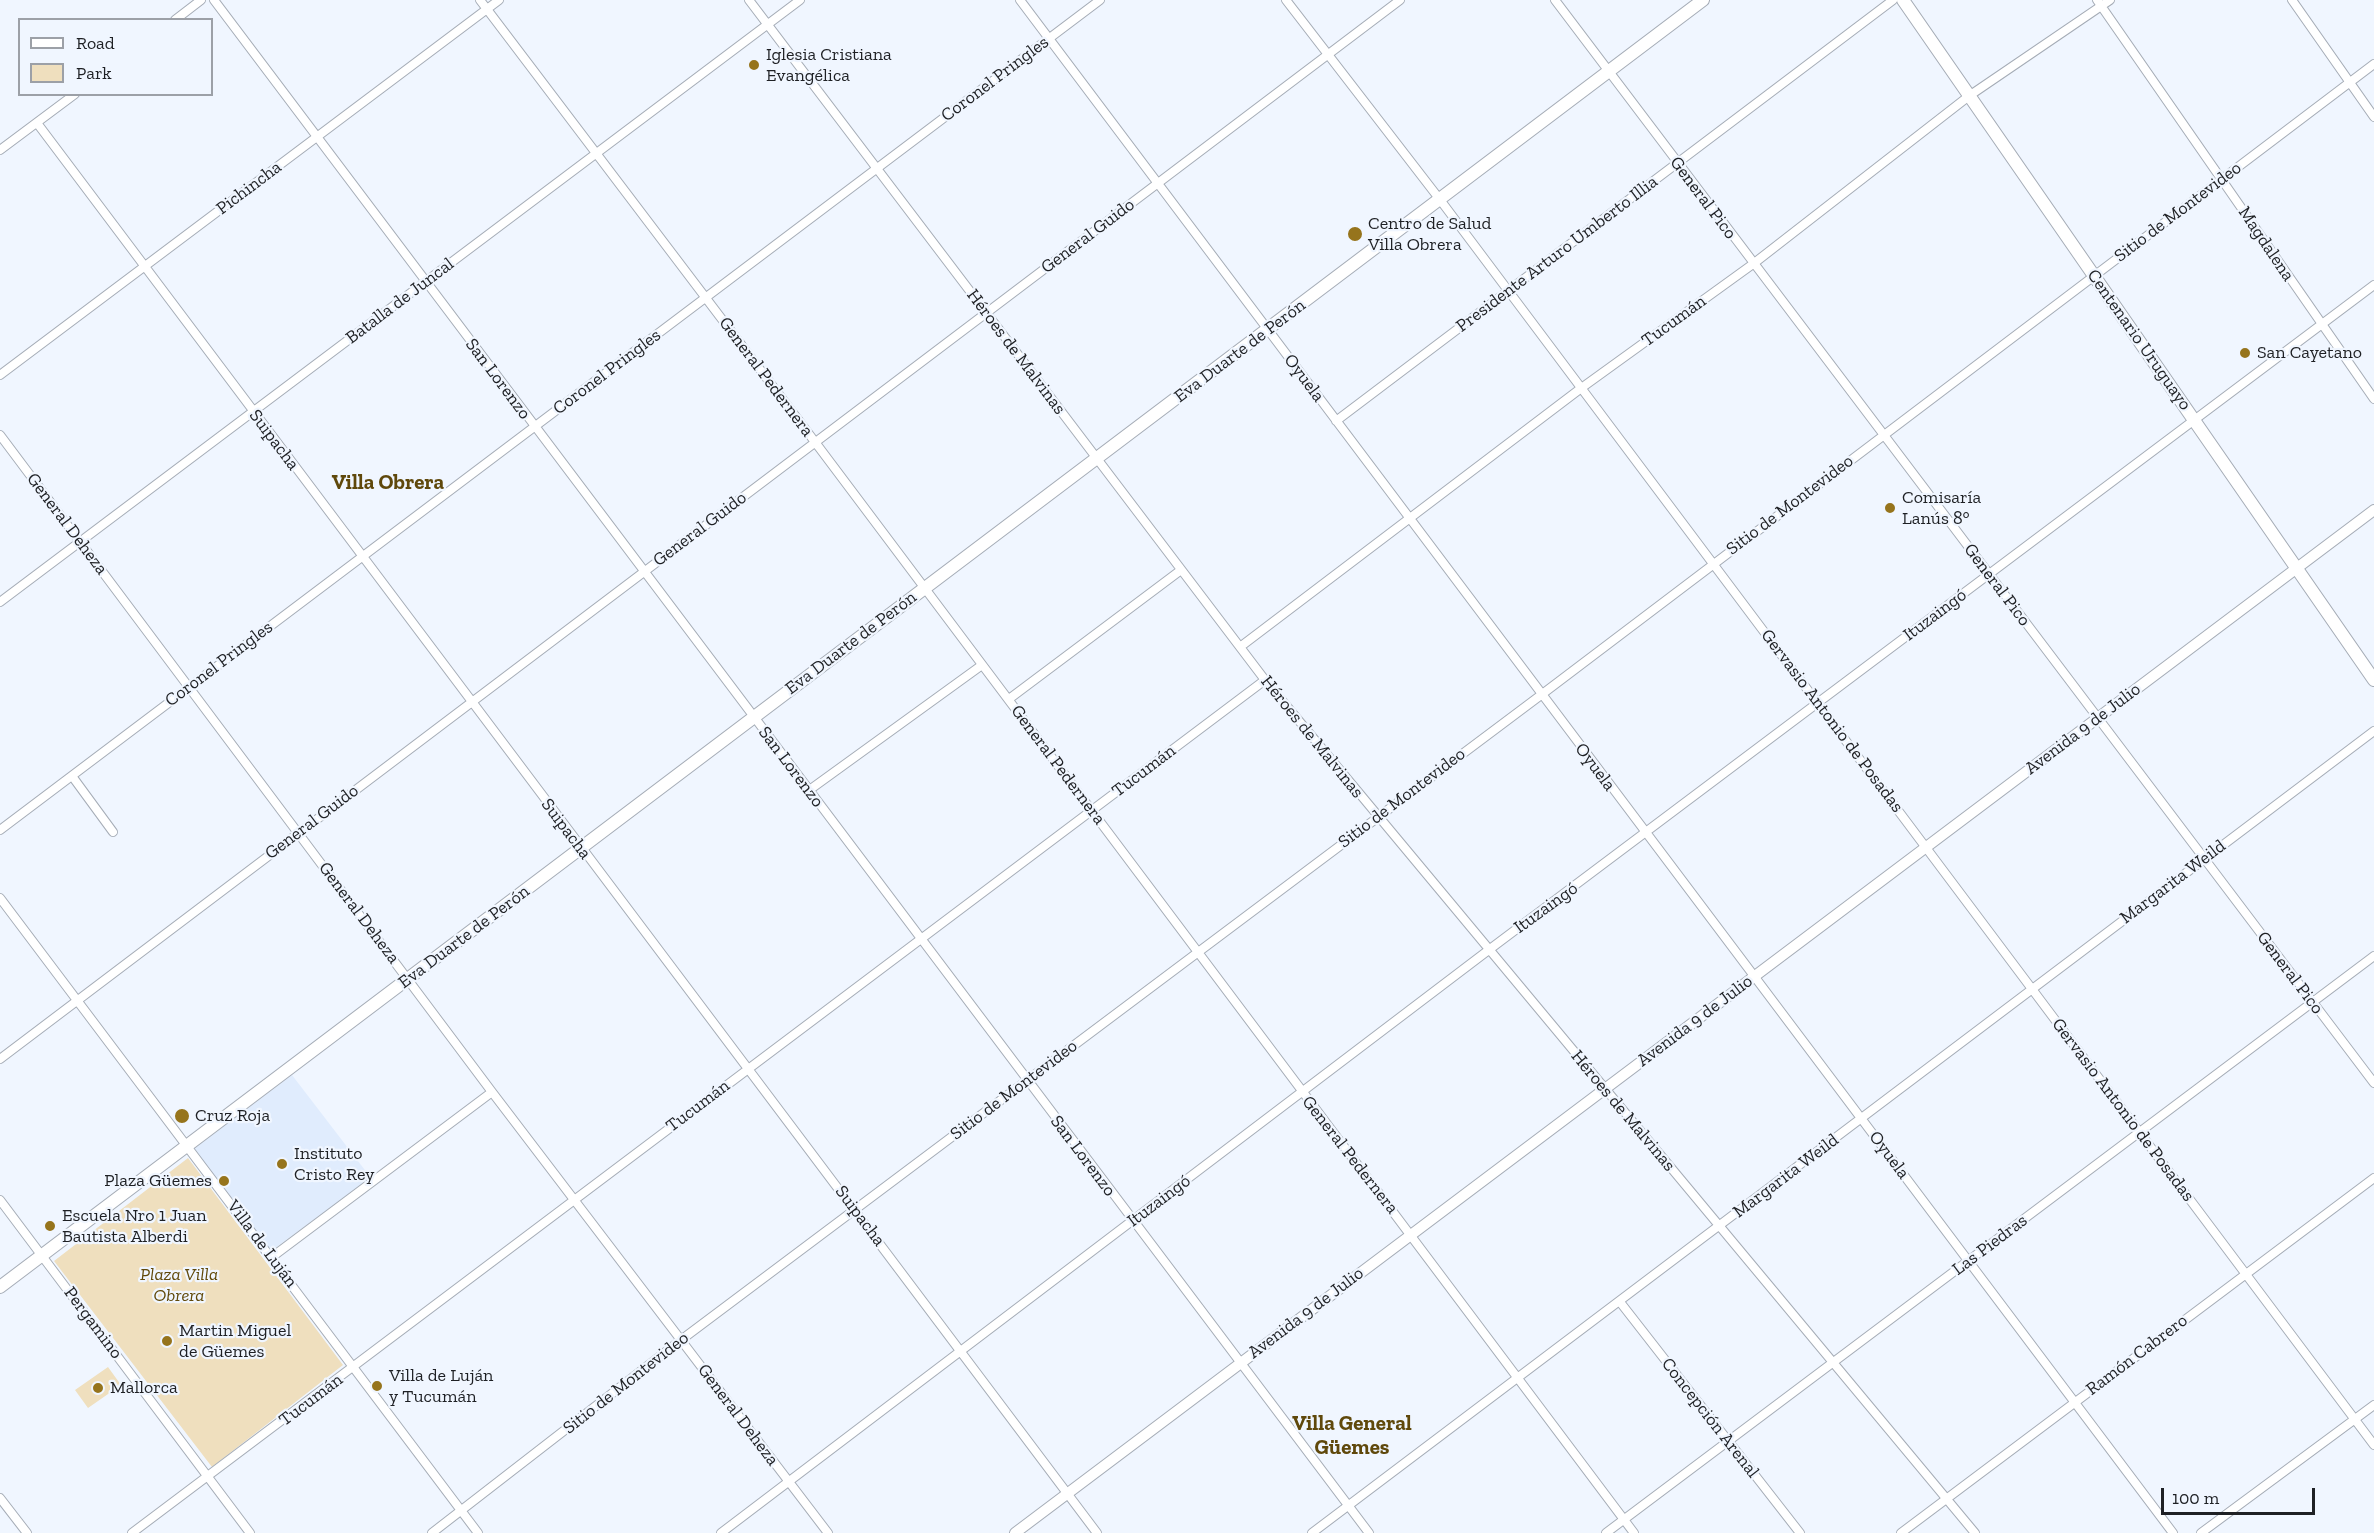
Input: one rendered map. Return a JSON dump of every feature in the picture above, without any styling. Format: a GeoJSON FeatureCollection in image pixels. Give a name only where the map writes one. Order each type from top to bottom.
{"type":"FeatureCollection","features":[{"type":"Feature","properties":{"kind":"main road","name":"Eva Duarte de Perón"},"geometry":{"type":"LineString","coordinates":[[0,1287],[753,717],[1441,201],[1703,0]]}},
{"type":"Feature","properties":{"kind":"main road","name":"Centenario Uruguayo"},"geometry":{"type":"LineString","coordinates":[[1904,0],[2374,680]]}},
{"type":"Feature","properties":{"kind":"street"},"geometry":{"type":"LineString","coordinates":[[178,18],[201,0]]}},
{"type":"Feature","properties":{"kind":"street","name":"San Lorenzo"},"geometry":{"type":"LineString","coordinates":[[214,0],[1369,1533]]}},
{"type":"Feature","properties":{"kind":"street","name":"General Pedernera"},"geometry":{"type":"LineString","coordinates":[[480,0],[815,442],[923,589],[1009,699],[1302,1093],[1412,1235],[1634,1533]]}},
{"type":"Feature","properties":{"kind":"street","name":"Pichincha"},"geometry":{"type":"LineString","coordinates":[[0,375],[499,0]]}},
{"type":"Feature","properties":{"kind":"street","name":"Héroes de Malvinas"},"geometry":{"type":"LineString","coordinates":[[749,0],[1265,680],[1975,1533]]}},
{"type":"Feature","properties":{"kind":"street","name":"Batalla de Juncal"},"geometry":{"type":"LineString","coordinates":[[0,602],[800,0]]}},
{"type":"Feature","properties":{"kind":"street","name":"Oyuela"},"geometry":{"type":"LineString","coordinates":[[1020,0],[2173,1533]]}},
{"type":"Feature","properties":{"kind":"street","name":"Coronel Pringles"},"geometry":{"type":"LineString","coordinates":[[0,830],[1100,0]]}},
{"type":"Feature","properties":{"kind":"street","name":"Gervasio Antonio de Posadas"},"geometry":{"type":"LineString","coordinates":[[1286,0],[1441,201],[2374,1445]]}},
{"type":"Feature","properties":{"kind":"street","name":"General Guido"},"geometry":{"type":"LineString","coordinates":[[0,1059],[1400,0]]}},
{"type":"Feature","properties":{"kind":"street","name":"General Pico"},"geometry":{"type":"LineString","coordinates":[[1556,0],[1882,436],[2098,717],[2374,1083]]}},
{"type":"Feature","properties":{"kind":"street","name":"Presidente Arturo Umberto Illia"},"geometry":{"type":"LineString","coordinates":[[1336,421],[1893,0]]}},
{"type":"Feature","properties":{"kind":"street","name":"Tucumán"},"geometry":{"type":"LineString","coordinates":[[1240,647],[1580,389],[1753,264],[1969,96],[2099,3],[2110,0]]}},
{"type":"Feature","properties":{"kind":"street"},"geometry":{"type":"LineString","coordinates":[[2292,0],[2374,117]]}},
{"type":"Feature","properties":{"kind":"street","name":"Magdalena"},"geometry":{"type":"LineString","coordinates":[[2099,3],[2374,399]]}},
{"type":"Feature","properties":{"kind":"street","name":"Sitio de Montevideo"},"geometry":{"type":"LineString","coordinates":[[432,1533],[681,1340],[1541,695],[2374,64]]}},
{"type":"Feature","properties":{"kind":"street"},"geometry":{"type":"LineString","coordinates":[[0,150],[72,96]]}},
{"type":"Feature","properties":{"kind":"street","name":"Suipacha"},"geometry":{"type":"LineString","coordinates":[[37,123],[252,412],[1097,1533]]}},
{"type":"Feature","properties":{"kind":"street","name":"Ituzaingó"},"geometry":{"type":"LineString","coordinates":[[721,1533],[1490,949],[2374,285]]}},
{"type":"Feature","properties":{"kind":"street","name":"General Deheza"},"geometry":{"type":"LineString","coordinates":[[0,435],[409,978],[492,1092],[828,1533]]}},
{"type":"Feature","properties":{"kind":"street","name":"Avenida 9 de Julio"},"geometry":{"type":"LineString","coordinates":[[1016,1533],[2374,510]]}},
{"type":"Feature","properties":{"kind":"street"},"geometry":{"type":"LineString","coordinates":[[1009,699],[1181,570]]}},
{"type":"Feature","properties":{"kind":"street"},"geometry":{"type":"LineString","coordinates":[[808,791],[982,665]]}},
{"type":"Feature","properties":{"kind":"street","name":"Tucumán"},"geometry":{"type":"LineString","coordinates":[[132,1533],[1265,680]]}},
{"type":"Feature","properties":{"kind":"street","name":"Margarita Weild"},"geometry":{"type":"LineString","coordinates":[[1312,1533],[1518,1380],[2374,731]]}},
{"type":"Feature","properties":{"kind":"street"},"geometry":{"type":"LineString","coordinates":[[72,776],[113,832]]}},
{"type":"Feature","properties":{"kind":"street","name":"Villa de Luján"},"geometry":{"type":"LineString","coordinates":[[0,898],[478,1533]]}},
{"type":"Feature","properties":{"kind":"street","name":"Las Piedras"},"geometry":{"type":"LineString","coordinates":[[1606,1533],[2374,956]]}},
{"type":"Feature","properties":{"kind":"street"},"geometry":{"type":"LineString","coordinates":[[272,1257],[492,1092]]}},
{"type":"Feature","properties":{"kind":"street","name":"Ramón Cabrero"},"geometry":{"type":"LineString","coordinates":[[1901,1533],[2374,1178]]}},
{"type":"Feature","properties":{"kind":"street","name":"Pergamino"},"geometry":{"type":"LineString","coordinates":[[0,1200],[250,1533]]}},
{"type":"Feature","properties":{"kind":"street","name":"Concepción Arenal"},"geometry":{"type":"LineString","coordinates":[[1620,1302],[1800,1533]]}},
{"type":"Feature","properties":{"kind":"street"},"geometry":{"type":"LineString","coordinates":[[2201,1533],[2374,1405]]}},
{"type":"Feature","properties":{"kind":"street"},"geometry":{"type":"LineString","coordinates":[[0,1498],[27,1533]]}},
{"type":"Feature","properties":{"kind":"shaded area","name":"Instituto Cristo Rey"},"geometry":{"type":"Polygon","coordinates":[[[292,1075],[371,1178],[271,1251],[194,1149],[292,1075]]]}},
{"type":"Feature","properties":{"kind":"green space","name":"Plaza Villa Obrera"},"geometry":{"type":"Polygon","coordinates":[[[188,1158],[343,1365],[212,1467],[54,1261],[188,1158]]]}},
{"type":"Feature","properties":{"kind":"green space","name":"Mallorca"},"geometry":{"type":"Polygon","coordinates":[[[108,1367],[121,1385],[88,1408],[75,1390],[108,1367]]]}},
{"type":"Feature","properties":{"kind":"place","name":"Iglesia Cristiana Evangélica"},"geometry":{"type":"Point","coordinates":[754,65]}},
{"type":"Feature","properties":{"kind":"place","name":"Centro de Salud Villa Obrera"},"geometry":{"type":"Point","coordinates":[1355,234]}},
{"type":"Feature","properties":{"kind":"place","name":"San Cayetano"},"geometry":{"type":"Point","coordinates":[2245,353]}},
{"type":"Feature","properties":{"kind":"place","name":"Comisaría Lanús 8°"},"geometry":{"type":"Point","coordinates":[1890,508]}},
{"type":"Feature","properties":{"kind":"place","name":"Cruz Roja"},"geometry":{"type":"Point","coordinates":[182,1116]}},
{"type":"Feature","properties":{"kind":"place","name":"Instituto Cristo Rey"},"geometry":{"type":"Point","coordinates":[282,1164]}},
{"type":"Feature","properties":{"kind":"place","name":"Plaza Güemes"},"geometry":{"type":"Point","coordinates":[224,1181]}},
{"type":"Feature","properties":{"kind":"place","name":"Escuela Nro 1 Juan Bautista Alberdi"},"geometry":{"type":"Point","coordinates":[50,1226]}},
{"type":"Feature","properties":{"kind":"place","name":"Martin Miguel de Güemes"},"geometry":{"type":"Point","coordinates":[167,1341]}},
{"type":"Feature","properties":{"kind":"place","name":"Villa de Luján y Tucumán"},"geometry":{"type":"Point","coordinates":[377,1386]}},
{"type":"Feature","properties":{"kind":"place","name":"Mallorca"},"geometry":{"type":"Point","coordinates":[98,1388]}},
{"type":"Feature","properties":{"kind":"district","name":"Villa Obrera"},"geometry":{"type":"Point","coordinates":[388,483]}},
{"type":"Feature","properties":{"kind":"district","name":"Villa General Güemes"},"geometry":{"type":"Point","coordinates":[1352,1436]}}]}
